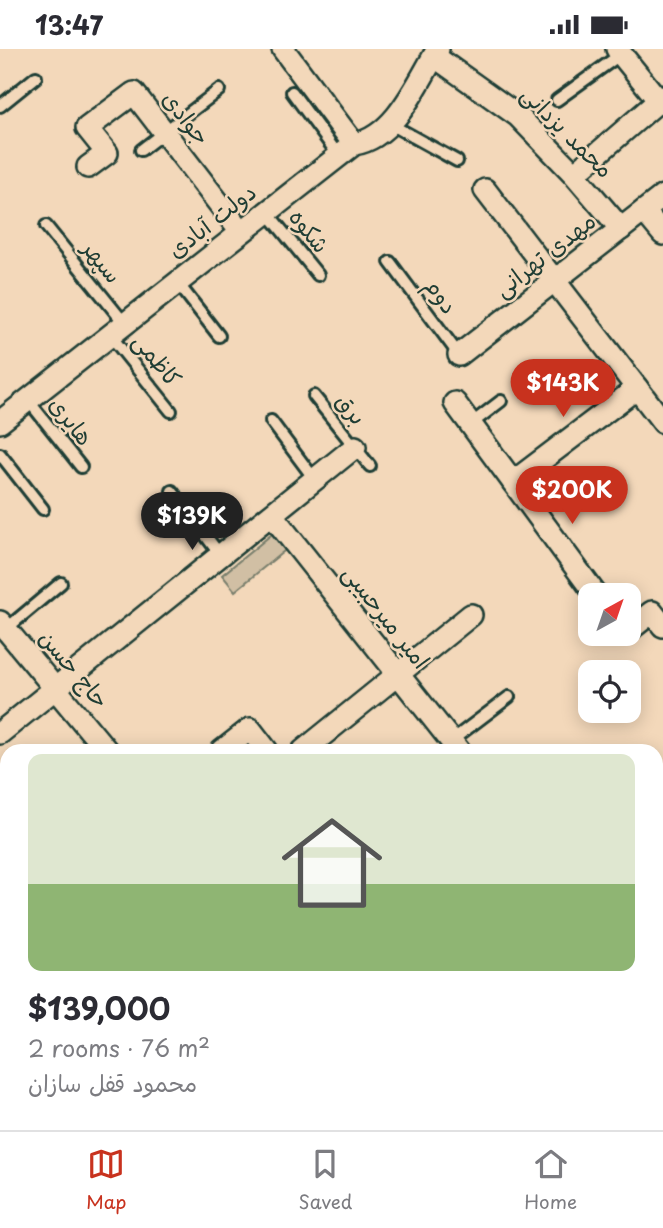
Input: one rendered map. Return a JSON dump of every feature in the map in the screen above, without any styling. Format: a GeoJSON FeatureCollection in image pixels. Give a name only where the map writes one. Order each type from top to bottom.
{"type":"FeatureCollection","features":[{"type":"Feature","properties":{"kind":"street"},"geometry":{"type":"LineString","coordinates":[[283,49],[346,150]]}},
{"type":"Feature","properties":{"kind":"street","name":"دولت آبادی"},"geometry":{"type":"LineString","coordinates":[[0,422],[346,150],[374,137],[391,125],[432,51]]}},
{"type":"Feature","properties":{"kind":"street","name":"محمد یزدانی"},"geometry":{"type":"LineString","coordinates":[[432,51],[518,116],[574,174],[621,229]]}},
{"type":"Feature","properties":{"kind":"street"},"geometry":{"type":"LineString","coordinates":[[574,174],[661,99],[619,51]]}},
{"type":"Feature","properties":{"kind":"street","name":"جوادی"},"geometry":{"type":"LineString","coordinates":[[88,167],[107,153],[87,128],[134,93],[241,232]]}},
{"type":"Feature","properties":{"kind":"street"},"geometry":{"type":"LineString","coordinates":[[485,190],[663,422]]}},
{"type":"Feature","properties":{"kind":"street","name":"مهدی تهرانی"},"geometry":{"type":"LineString","coordinates":[[459,355],[663,196]]}},
{"type":"Feature","properties":{"kind":"street"},"geometry":{"type":"LineString","coordinates":[[644,211],[663,234]]}},
{"type":"Feature","properties":{"kind":"street"},"geometry":{"type":"LineString","coordinates":[[513,482],[637,388]]}},
{"type":"Feature","properties":{"kind":"street"},"geometry":{"type":"LineString","coordinates":[[455,403],[587,583]]}},
{"type":"Feature","properties":{"kind":"street"},"geometry":{"type":"LineString","coordinates":[[0,733],[355,447]]}},
{"type":"Feature","properties":{"kind":"street","name":"امیر میرحبیبی"},"geometry":{"type":"LineString","coordinates":[[272,515],[453,744]]}},
{"type":"Feature","properties":{"kind":"street"},"geometry":{"type":"LineString","coordinates":[[641,621],[652,612],[663,626]]}},
{"type":"Feature","properties":{"kind":"street"},"geometry":{"type":"LineString","coordinates":[[311,744],[471,615]]}},
{"type":"Feature","properties":{"kind":"street","name":"حاج حسن"},"geometry":{"type":"LineString","coordinates":[[3,625],[101,744]]}},
{"type":"Feature","properties":{"kind":"street"},"geometry":{"type":"LineString","coordinates":[[231,744],[250,729],[262,744]]}},
{"type":"Feature","properties":{"kind":"lane"},"geometry":{"type":"LineString","coordinates":[[557,100],[619,51]]}},
{"type":"Feature","properties":{"kind":"lane"},"geometry":{"type":"LineString","coordinates":[[0,106],[36,77]]}},
{"type":"Feature","properties":{"kind":"lane"},"geometry":{"type":"LineString","coordinates":[[141,150],[219,90]]}},
{"type":"Feature","properties":{"kind":"lane"},"geometry":{"type":"LineString","coordinates":[[292,92],[346,150]]}},
{"type":"Feature","properties":{"kind":"lane"},"geometry":{"type":"LineString","coordinates":[[391,125],[457,161]]}},
{"type":"Feature","properties":{"kind":"lane","name":"شکوه"},"geometry":{"type":"LineString","coordinates":[[267,212],[318,275]]}},
{"type":"Feature","properties":{"kind":"lane","name":"سپهر"},"geometry":{"type":"LineString","coordinates":[[46,226],[118,330]]}},
{"type":"Feature","properties":{"kind":"lane","name":"دوم"},"geometry":{"type":"LineString","coordinates":[[390,262],[459,355]]}},
{"type":"Feature","properties":{"kind":"lane"},"geometry":{"type":"LineString","coordinates":[[177,282],[219,336]]}},
{"type":"Feature","properties":{"kind":"lane","name":"کاظمی"},"geometry":{"type":"LineString","coordinates":[[118,330],[171,411]]}},
{"type":"Feature","properties":{"kind":"lane","name":"برق"},"geometry":{"type":"LineString","coordinates":[[314,396],[370,466]]}},
{"type":"Feature","properties":{"kind":"lane","name":"هایری"},"geometry":{"type":"LineString","coordinates":[[28,400],[81,467]]}},
{"type":"Feature","properties":{"kind":"lane"},"geometry":{"type":"LineString","coordinates":[[471,424],[501,401]]}},
{"type":"Feature","properties":{"kind":"lane"},"geometry":{"type":"LineString","coordinates":[[271,421],[315,480]]}},
{"type":"Feature","properties":{"kind":"lane"},"geometry":{"type":"LineString","coordinates":[[0,454],[43,509]]}},
{"type":"Feature","properties":{"kind":"lane"},"geometry":{"type":"LineString","coordinates":[[172,491],[221,556]]}},
{"type":"Feature","properties":{"kind":"lane"},"geometry":{"type":"LineString","coordinates":[[3,625],[61,583]]}},
{"type":"Feature","properties":{"kind":"lane"},"geometry":{"type":"LineString","coordinates":[[457,744],[509,697]]}},
{"type":"Feature","properties":{"kind":"shaded area"},"geometry":{"type":"Polygon","coordinates":[[[277,530],[289,547],[235,591],[222,575],[277,530]]]}}]}
